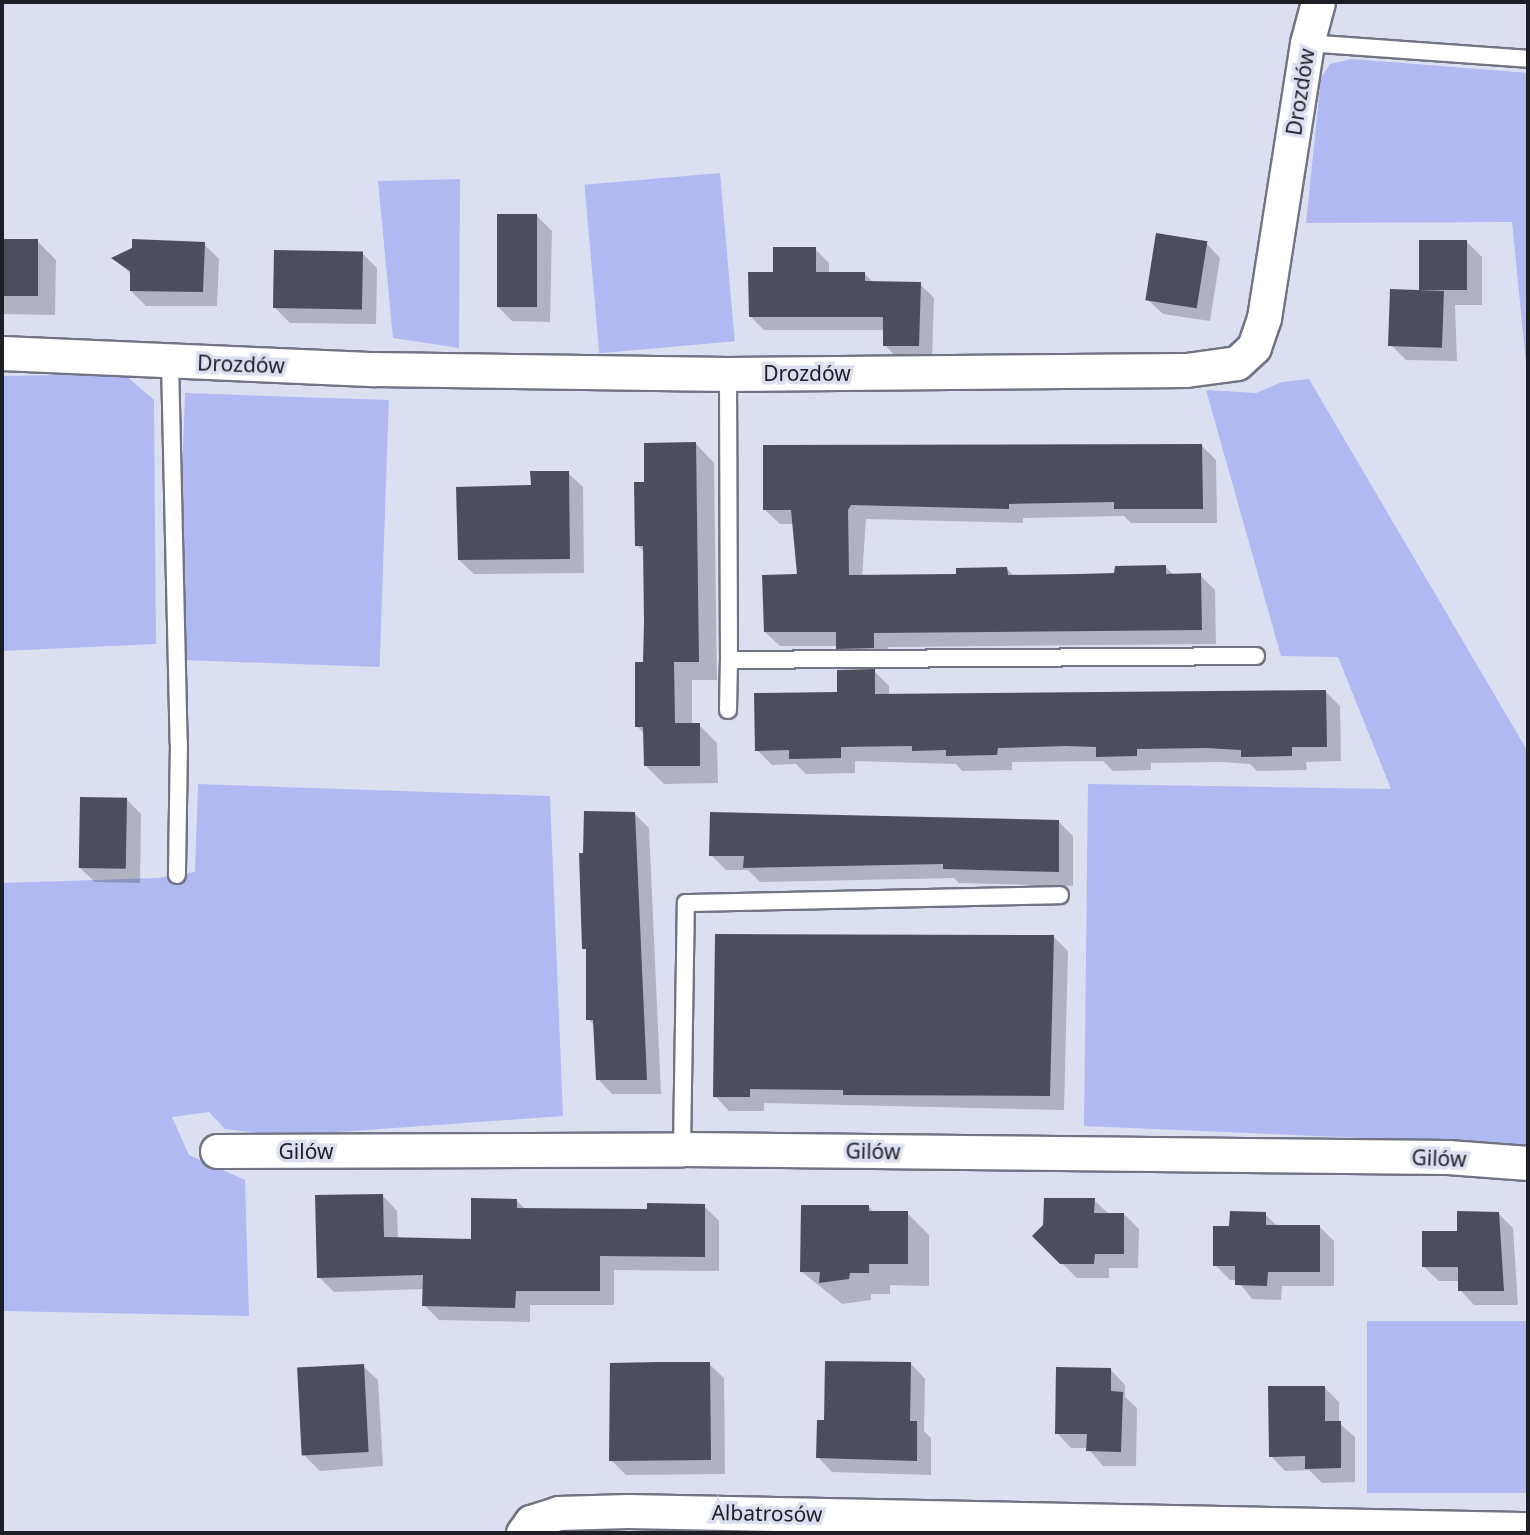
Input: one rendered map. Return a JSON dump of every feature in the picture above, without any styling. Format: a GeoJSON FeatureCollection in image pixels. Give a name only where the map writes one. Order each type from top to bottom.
{"type":"FeatureCollection","features":[{"type":"Feature","properties":{"kind":"street","name":"Drozdów"},"geometry":{"type":"LineString","coordinates":[[2,354],[170,361],[728,374],[1186,370],[1237,363],[1254,347],[1264,317],[1307,43],[1318,2]]}},
{"type":"Feature","properties":{"kind":"street","name":"Gilów"},"geometry":{"type":"LineString","coordinates":[[217,1151],[682,1149],[1448,1157],[1528,1163]]}},
{"type":"Feature","properties":{"kind":"street","name":"Albatrosów"},"geometry":{"type":"LineString","coordinates":[[523,1533],[531,1522],[558,1513],[628,1511],[1145,1528],[1528,1529]]}},
{"type":"Feature","properties":{"kind":"lane"},"geometry":{"type":"LineString","coordinates":[[1307,43],[1528,59]]}},
{"type":"Feature","properties":{"kind":"lane"},"geometry":{"type":"LineString","coordinates":[[170,361],[179,743],[177,875]]}},
{"type":"Feature","properties":{"kind":"lane"},"geometry":{"type":"LineString","coordinates":[[728,374],[728,710]]}},
{"type":"Feature","properties":{"kind":"lane"},"geometry":{"type":"LineString","coordinates":[[729,660],[1256,656]]}},
{"type":"Feature","properties":{"kind":"lane"},"geometry":{"type":"LineString","coordinates":[[682,1149],[686,903],[1060,895]]}},
{"type":"Feature","properties":{"kind":"shaded area"},"geometry":{"type":"Polygon","coordinates":[[[1352,59],[1528,73],[1528,383],[1512,222],[1306,223],[1321,78],[1330,64],[1352,59]]]}},
{"type":"Feature","properties":{"kind":"shaded area"},"geometry":{"type":"Polygon","coordinates":[[[720,173],[735,341],[599,353],[585,185],[720,173]]]}},
{"type":"Feature","properties":{"kind":"shaded area"},"geometry":{"type":"Polygon","coordinates":[[[460,179],[459,348],[393,338],[378,181],[460,179]]]}},
{"type":"Feature","properties":{"kind":"shaded area"},"geometry":{"type":"Polygon","coordinates":[[[124,374],[154,400],[156,644],[2,651],[2,376],[124,374]]]}},
{"type":"Feature","properties":{"kind":"shaded area"},"geometry":{"type":"Polygon","coordinates":[[[1309,379],[1528,752],[1528,1145],[1084,1126],[1088,784],[1391,789],[1338,657],[1281,656],[1206,390],[1256,393],[1282,382],[1309,379]]]}},
{"type":"Feature","properties":{"kind":"shaded area"},"geometry":{"type":"Polygon","coordinates":[[[185,393],[389,400],[380,667],[176,660],[185,393]]]}},
{"type":"Feature","properties":{"kind":"shaded area"},"geometry":{"type":"Polygon","coordinates":[[[198,784],[550,796],[563,1116],[282,1136],[225,1129],[209,1112],[172,1117],[189,1155],[245,1180],[249,1316],[2,1311],[2,883],[158,878],[195,872],[198,784]]]}},
{"type":"Feature","properties":{"kind":"shaded area"},"geometry":{"type":"Polygon","coordinates":[[[1367,1321],[1528,1321],[1528,1493],[1367,1493],[1367,1321]]]}},
{"type":"Feature","properties":{"kind":"building"},"geometry":{"type":"Polygon","coordinates":[[[497,214],[537,214],[537,307],[497,307],[497,214]]]}},
{"type":"Feature","properties":{"kind":"building"},"geometry":{"type":"Polygon","coordinates":[[[1156,233],[1207,241],[1197,308],[1145,300],[1156,233]]]}},
{"type":"Feature","properties":{"kind":"building"},"geometry":{"type":"Polygon","coordinates":[[[2,239],[38,239],[38,296],[2,296],[2,239]]]}},
{"type":"Feature","properties":{"kind":"building"},"geometry":{"type":"Polygon","coordinates":[[[132,239],[205,242],[203,292],[130,291],[130,271],[111,258],[132,248],[132,239]]]}},
{"type":"Feature","properties":{"kind":"building"},"geometry":{"type":"Polygon","coordinates":[[[1419,240],[1467,240],[1467,290],[1419,290],[1419,240]]]}},
{"type":"Feature","properties":{"kind":"building"},"geometry":{"type":"Polygon","coordinates":[[[773,247],[816,247],[816,272],[865,272],[865,281],[921,282],[919,346],[883,346],[883,317],[749,317],[748,272],[773,272],[773,247]]]}},
{"type":"Feature","properties":{"kind":"building"},"geometry":{"type":"Polygon","coordinates":[[[274,250],[363,252],[362,310],[273,308],[274,250]]]}},
{"type":"Feature","properties":{"kind":"building"},"geometry":{"type":"Polygon","coordinates":[[[1390,289],[1444,291],[1442,348],[1388,346],[1390,289]]]}},
{"type":"Feature","properties":{"kind":"building"},"geometry":{"type":"Polygon","coordinates":[[[696,442],[699,662],[674,662],[675,723],[700,723],[700,766],[644,766],[643,727],[635,727],[635,662],[643,662],[644,622],[643,546],[635,546],[634,482],[644,482],[644,443],[696,442]]]}},
{"type":"Feature","properties":{"kind":"building"},"geometry":{"type":"Polygon","coordinates":[[[1202,444],[1203,509],[1114,509],[1114,502],[1009,504],[1009,509],[851,505],[848,510],[849,575],[956,574],[956,568],[1007,567],[1008,575],[1114,573],[1115,566],[1166,565],[1166,574],[1201,573],[1202,630],[874,633],[874,648],[836,649],[836,632],[764,632],[762,575],[797,574],[791,510],[763,510],[763,445],[1202,444]]]}},
{"type":"Feature","properties":{"kind":"building"},"geometry":{"type":"Polygon","coordinates":[[[530,471],[569,471],[570,559],[458,560],[456,487],[531,485],[530,471]]]}},
{"type":"Feature","properties":{"kind":"building"},"geometry":{"type":"Polygon","coordinates":[[[875,669],[875,694],[1326,690],[1327,747],[1292,747],[1292,756],[1241,757],[1241,750],[1206,748],[1137,749],[1137,756],[1096,757],[1096,747],[1066,746],[998,748],[997,755],[946,756],[946,750],[912,751],[912,746],[841,747],[841,758],[789,759],[789,750],[755,751],[754,693],[837,692],[837,670],[875,669]]]}},
{"type":"Feature","properties":{"kind":"building"},"geometry":{"type":"Polygon","coordinates":[[[80,797],[127,798],[126,869],[79,868],[80,797]]]}},
{"type":"Feature","properties":{"kind":"building"},"geometry":{"type":"Polygon","coordinates":[[[584,811],[635,812],[647,1080],[596,1080],[593,1020],[586,1020],[586,949],[582,949],[579,853],[583,853],[584,811]]]}},
{"type":"Feature","properties":{"kind":"building"},"geometry":{"type":"Polygon","coordinates":[[[710,812],[1059,820],[1059,872],[943,869],[943,864],[743,868],[744,856],[709,856],[710,812]]]}},
{"type":"Feature","properties":{"kind":"building"},"geometry":{"type":"Polygon","coordinates":[[[715,934],[1054,935],[1050,1096],[843,1095],[843,1090],[750,1089],[750,1097],[713,1097],[715,934]]]}},
{"type":"Feature","properties":{"kind":"building"},"geometry":{"type":"Polygon","coordinates":[[[383,1194],[384,1237],[471,1239],[471,1198],[517,1199],[517,1208],[647,1209],[647,1203],[705,1204],[705,1257],[600,1256],[600,1291],[516,1291],[515,1308],[422,1306],[423,1275],[317,1278],[315,1195],[383,1194]]]}},
{"type":"Feature","properties":{"kind":"building"},"geometry":{"type":"Polygon","coordinates":[[[1044,1198],[1095,1198],[1094,1213],[1124,1213],[1124,1254],[1095,1254],[1094,1264],[1060,1264],[1032,1236],[1043,1225],[1044,1198]]]}},
{"type":"Feature","properties":{"kind":"building"},"geometry":{"type":"Polygon","coordinates":[[[801,1205],[869,1205],[869,1211],[908,1211],[908,1264],[869,1264],[869,1273],[850,1273],[849,1279],[819,1283],[820,1272],[800,1272],[801,1205]]]}},
{"type":"Feature","properties":{"kind":"building"},"geometry":{"type":"Polygon","coordinates":[[[1230,1211],[1266,1212],[1266,1225],[1320,1225],[1320,1272],[1268,1272],[1267,1286],[1235,1285],[1235,1266],[1213,1266],[1213,1226],[1229,1226],[1230,1211]]]}},
{"type":"Feature","properties":{"kind":"building"},"geometry":{"type":"Polygon","coordinates":[[[1457,1211],[1499,1212],[1504,1291],[1458,1291],[1458,1267],[1422,1267],[1422,1231],[1457,1231],[1457,1211]]]}},
{"type":"Feature","properties":{"kind":"building"},"geometry":{"type":"Polygon","coordinates":[[[825,1361],[911,1362],[910,1421],[917,1421],[917,1461],[816,1458],[817,1420],[824,1420],[825,1361]]]}},
{"type":"Feature","properties":{"kind":"building"},"geometry":{"type":"Polygon","coordinates":[[[710,1362],[711,1460],[609,1461],[610,1363],[710,1362]]]}},
{"type":"Feature","properties":{"kind":"building"},"geometry":{"type":"Polygon","coordinates":[[[364,1364],[369,1452],[302,1455],[297,1368],[364,1364]]]}},
{"type":"Feature","properties":{"kind":"building"},"geometry":{"type":"Polygon","coordinates":[[[1056,1367],[1111,1368],[1111,1391],[1123,1392],[1121,1452],[1086,1451],[1087,1434],[1055,1434],[1056,1367]]]}},
{"type":"Feature","properties":{"kind":"building"},"geometry":{"type":"Polygon","coordinates":[[[1268,1386],[1325,1386],[1325,1421],[1341,1421],[1341,1468],[1305,1469],[1305,1456],[1269,1457],[1268,1386]]]}}]}
